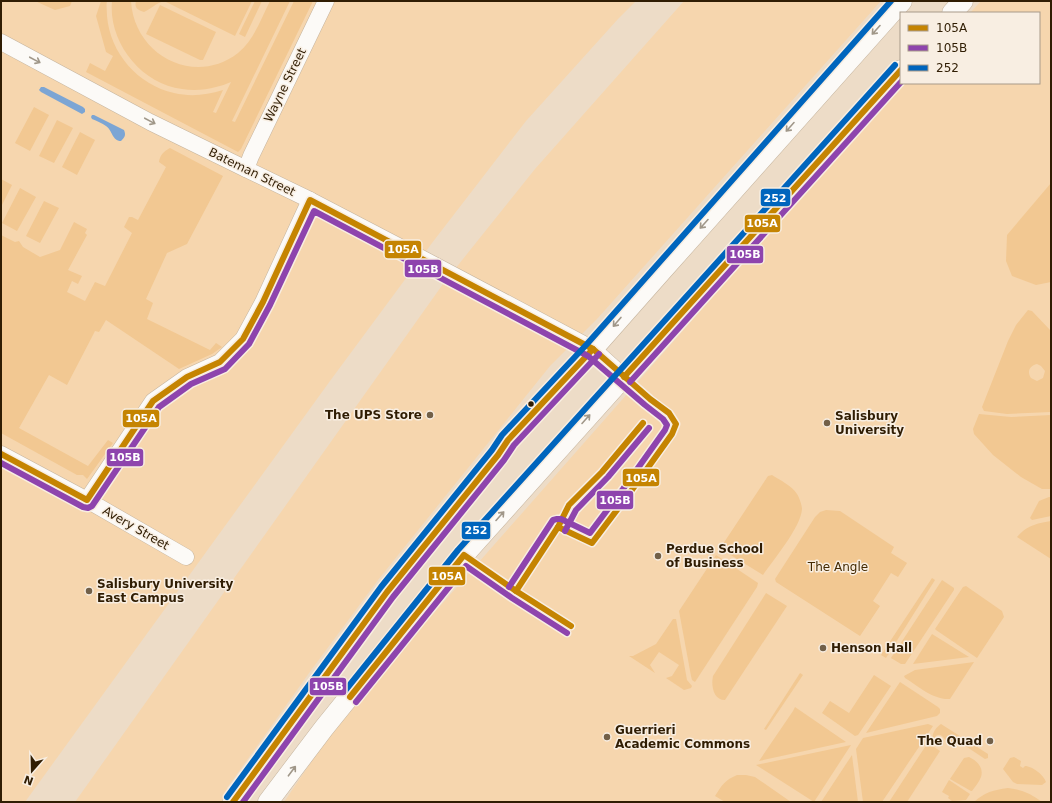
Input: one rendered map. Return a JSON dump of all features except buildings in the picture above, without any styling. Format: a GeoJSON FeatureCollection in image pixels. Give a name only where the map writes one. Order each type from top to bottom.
{"type":"FeatureCollection","features":[{"type":"Feature","properties":{"kind":"main road"},"geometry":{"type":"LineString","coordinates":[[233,802],[387,592],[498,455],[508,440],[593,349],[902,1]]}},
{"type":"Feature","properties":{"kind":"main road"},"geometry":{"type":"LineString","coordinates":[[953,12],[962,1]]}},
{"type":"Feature","properties":{"kind":"main road"},"geometry":{"type":"LineString","coordinates":[[268,802],[324,728],[464,556],[624,376],[900,71]]}},
{"type":"Feature","properties":{"kind":"main road"},"geometry":{"type":"LineString","coordinates":[[250,802],[251,797],[282,755],[288,727]]}},
{"type":"Feature","properties":{"kind":"street","name":"Wayne Street"},"geometry":{"type":"LineString","coordinates":[[246,169],[326,1]]}},
{"type":"Feature","properties":{"kind":"street","name":"Bateman Street"},"geometry":{"type":"LineString","coordinates":[[1,42],[150,122],[310,200],[593,349],[624,376]]}},
{"type":"Feature","properties":{"kind":"street"},"geometry":{"type":"LineString","coordinates":[[87,500],[153,401],[187,377],[220,362],[243,339],[263,302],[310,200]]}},
{"type":"Feature","properties":{"kind":"street","name":"Avery Street"},"geometry":{"type":"LineString","coordinates":[[1,454],[87,500],[186,557]]}},
{"type":"Feature","properties":{"kind":"shaded area","name":"Salisbury University East Campus"},"geometry":{"type":"Polygon","coordinates":[[[1,1],[636,1],[526,121],[432,243],[330,381],[25,802],[1,802],[1,1]]]}},
{"type":"Feature","properties":{"kind":"shaded area"},"geometry":{"type":"Polygon","coordinates":[[[684,1],[881,1],[597,319],[550,366],[378,580],[227,788],[228,789],[221,802],[75,802],[443,284],[535,169],[684,1]]]}},
{"type":"Feature","properties":{"kind":"shaded area","name":"Salisbury University"},"geometry":{"type":"Polygon","coordinates":[[[981,1],[1051,2],[1051,802],[284,802],[324,743],[412,638],[792,207],[903,84],[1040,84],[1040,12],[971,12],[981,1]]]}},
{"type":"Feature","properties":{"kind":"green space"},"geometry":{"type":"Polygon","coordinates":[[[35,1],[72,1],[70,6],[55,10],[35,1]]]}},
{"type":"Feature","properties":{"kind":"green space"},"geometry":{"type":"Polygon","coordinates":[[[101,1],[107,1],[109,30],[120,55],[138,75],[161,89],[174,93],[198,95],[223,90],[213,112],[216,113],[231,82],[208,89],[191,90],[167,85],[153,79],[141,70],[122,46],[115,31],[112,16],[112,1],[131,1],[135,20],[143,37],[155,50],[169,60],[186,66],[203,67],[221,63],[244,48],[257,29],[270,1],[290,1],[232,121],[235,122],[294,1],[313,1],[241,149],[238,152],[86,72],[90,63],[105,71],[113,56],[106,52],[96,16],[101,1]]]}},
{"type":"Feature","properties":{"kind":"green space"},"geometry":{"type":"Polygon","coordinates":[[[136,1],[164,1],[144,12],[137,8],[136,1]]]}},
{"type":"Feature","properties":{"kind":"green space"},"geometry":{"type":"Polygon","coordinates":[[[164,1],[252,1],[235,36],[164,1]]]}},
{"type":"Feature","properties":{"kind":"green space"},"geometry":{"type":"Polygon","coordinates":[[[255,1],[262,1],[245,37],[239,34],[255,1]]]}},
{"type":"Feature","properties":{"kind":"green space"},"geometry":{"type":"Polygon","coordinates":[[[160,5],[216,32],[203,60],[200,60],[146,34],[160,5]]]}},
{"type":"Feature","properties":{"kind":"green space"},"geometry":{"type":"Polygon","coordinates":[[[34,107],[49,115],[30,151],[15,143],[34,107]]]}},
{"type":"Feature","properties":{"kind":"green space"},"geometry":{"type":"Polygon","coordinates":[[[57,120],[73,128],[54,163],[39,156],[57,120]]]}},
{"type":"Feature","properties":{"kind":"green space"},"geometry":{"type":"Polygon","coordinates":[[[80,132],[95,140],[77,175],[62,167],[80,132]]]}},
{"type":"Feature","properties":{"kind":"green space"},"geometry":{"type":"Polygon","coordinates":[[[170,148],[223,176],[187,244],[167,253],[146,299],[153,303],[147,319],[210,350],[216,343],[222,347],[212,354],[179,369],[106,320],[99,332],[95,331],[67,385],[49,375],[19,428],[88,466],[108,440],[113,443],[87,479],[83,475],[77,475],[1,433],[1,235],[15,242],[19,241],[23,247],[40,257],[60,250],[74,222],[87,229],[85,233],[87,235],[68,270],[82,276],[78,284],[72,281],[67,292],[85,301],[95,282],[105,286],[132,233],[124,227],[129,217],[138,220],[166,167],[159,162],[160,157],[170,148]]]}},
{"type":"Feature","properties":{"kind":"green space"},"geometry":{"type":"Polygon","coordinates":[[[1,179],[12,185],[1,207],[1,179]]]}},
{"type":"Feature","properties":{"kind":"green space"},"geometry":{"type":"Polygon","coordinates":[[[1051,183],[1051,282],[1036,285],[1012,276],[1006,261],[1007,235],[1051,183]]]}},
{"type":"Feature","properties":{"kind":"green space"},"geometry":{"type":"Polygon","coordinates":[[[20,188],[36,197],[17,231],[2,223],[20,188]]]}},
{"type":"Feature","properties":{"kind":"green space"},"geometry":{"type":"Polygon","coordinates":[[[44,201],[59,208],[40,243],[26,236],[44,201]]]}},
{"type":"Feature","properties":{"kind":"green space"},"geometry":{"type":"Polygon","coordinates":[[[1028,310],[1032,311],[1051,331],[1051,412],[1007,414],[984,411],[982,407],[1008,341],[1016,325],[1028,310]],[[1037,364],[1031,368],[1029,374],[1031,378],[1037,381],[1043,378],[1045,371],[1037,364]]]}},
{"type":"Feature","properties":{"kind":"green space"},"geometry":{"type":"Polygon","coordinates":[[[979,414],[1011,417],[1051,415],[1051,489],[1042,489],[1021,477],[993,455],[974,434],[973,429],[979,414]]]}},
{"type":"Feature","properties":{"kind":"green space"},"geometry":{"type":"Polygon","coordinates":[[[772,475],[786,483],[795,491],[802,505],[802,509],[797,525],[792,534],[763,575],[721,549],[721,547],[768,476],[772,475]]]}},
{"type":"Feature","properties":{"kind":"green space"},"geometry":{"type":"Polygon","coordinates":[[[1051,497],[1051,516],[1032,520],[1030,518],[1039,501],[1051,497]]]}},
{"type":"Feature","properties":{"kind":"green space","name":"The Angle"},"geometry":{"type":"Polygon","coordinates":[[[826,510],[840,511],[894,547],[891,553],[907,563],[898,577],[891,573],[873,601],[880,606],[860,636],[776,582],[775,579],[815,517],[820,512],[826,510]]]}},
{"type":"Feature","properties":{"kind":"green space"},"geometry":{"type":"Polygon","coordinates":[[[1051,521],[1051,559],[1017,537],[1032,526],[1051,521]]]}},
{"type":"Feature","properties":{"kind":"green space"},"geometry":{"type":"Polygon","coordinates":[[[716,555],[758,583],[757,587],[695,682],[692,680],[691,676],[679,611],[716,555]]]}},
{"type":"Feature","properties":{"kind":"green space"},"geometry":{"type":"Polygon","coordinates":[[[932,578],[935,580],[886,658],[881,655],[932,578]]]}},
{"type":"Feature","properties":{"kind":"green space"},"geometry":{"type":"Polygon","coordinates":[[[942,580],[954,588],[954,590],[905,664],[901,664],[891,658],[942,580]]]}},
{"type":"Feature","properties":{"kind":"green space"},"geometry":{"type":"Polygon","coordinates":[[[966,586],[1002,611],[1004,617],[977,658],[935,629],[963,587],[966,586]]]}},
{"type":"Feature","properties":{"kind":"green space"},"geometry":{"type":"Polygon","coordinates":[[[766,593],[787,606],[725,700],[718,698],[715,695],[712,684],[713,676],[766,593]]]}},
{"type":"Feature","properties":{"kind":"green space"},"geometry":{"type":"Polygon","coordinates":[[[673,619],[676,619],[687,680],[692,686],[691,688],[684,690],[666,678],[672,676],[679,665],[659,652],[650,665],[655,673],[629,656],[633,656],[656,644],[673,619]]]}},
{"type":"Feature","properties":{"kind":"green space"},"geometry":{"type":"Polygon","coordinates":[[[932,634],[969,657],[913,664],[932,634]]]}},
{"type":"Feature","properties":{"kind":"green space"},"geometry":{"type":"Polygon","coordinates":[[[974,662],[950,699],[944,699],[932,695],[904,676],[915,670],[974,662]]]}},
{"type":"Feature","properties":{"kind":"green space"},"geometry":{"type":"Polygon","coordinates":[[[800,673],[803,675],[766,730],[764,729],[800,673]]]}},
{"type":"Feature","properties":{"kind":"green space"},"geometry":{"type":"Polygon","coordinates":[[[874,675],[891,686],[858,735],[855,736],[822,713],[830,701],[849,713],[874,675]]]}},
{"type":"Feature","properties":{"kind":"green space"},"geometry":{"type":"Polygon","coordinates":[[[900,682],[938,707],[940,709],[940,713],[937,716],[866,733],[900,682]]]}},
{"type":"Feature","properties":{"kind":"green space"},"geometry":{"type":"Polygon","coordinates":[[[795,707],[846,742],[759,761],[793,711],[795,707]]]}},
{"type":"Feature","properties":{"kind":"green space"},"geometry":{"type":"Polygon","coordinates":[[[928,724],[933,726],[882,802],[863,802],[856,749],[863,738],[928,724]]]}},
{"type":"Feature","properties":{"kind":"green space"},"geometry":{"type":"Polygon","coordinates":[[[941,724],[988,754],[988,758],[985,759],[955,739],[952,745],[940,735],[937,735],[934,738],[935,744],[933,741],[933,736],[941,724]]]}},
{"type":"Feature","properties":{"kind":"green space"},"geometry":{"type":"Polygon","coordinates":[[[851,745],[814,802],[756,765],[851,745]]]}},
{"type":"Feature","properties":{"kind":"green space"},"geometry":{"type":"Polygon","coordinates":[[[931,745],[940,751],[907,802],[889,802],[925,747],[931,745]]]}},
{"type":"Feature","properties":{"kind":"green space"},"geometry":{"type":"Polygon","coordinates":[[[852,755],[858,802],[821,802],[852,755]]]}},
{"type":"Feature","properties":{"kind":"green space"},"geometry":{"type":"Polygon","coordinates":[[[969,757],[977,762],[982,770],[981,777],[972,791],[950,779],[964,758],[969,757]]]}},
{"type":"Feature","properties":{"kind":"green space"},"geometry":{"type":"Polygon","coordinates":[[[1014,757],[1021,761],[1020,766],[1023,768],[1028,766],[1034,769],[1045,779],[1046,782],[1042,785],[1017,784],[1013,782],[1003,769],[1010,758],[1014,757]]]}},
{"type":"Feature","properties":{"kind":"green space"},"geometry":{"type":"Polygon","coordinates":[[[737,775],[755,777],[791,802],[725,802],[715,796],[724,783],[737,775]]]}},
{"type":"Feature","properties":{"kind":"green space"},"geometry":{"type":"Polygon","coordinates":[[[949,780],[970,794],[966,800],[952,801],[948,798],[949,796],[942,792],[949,780]]]}},
{"type":"Feature","properties":{"kind":"green space"},"geometry":{"type":"Polygon","coordinates":[[[1008,788],[1026,792],[1042,802],[974,802],[990,792],[1008,788]]]}},
{"type":"Feature","properties":{"kind":"water"},"geometry":{"type":"Polygon","coordinates":[[[41,87],[44,87],[83,107],[85,112],[82,114],[41,92],[39,90],[41,87]]]}},
{"type":"Feature","properties":{"kind":"water"},"geometry":{"type":"Polygon","coordinates":[[[92,115],[124,130],[125,135],[121,141],[114,138],[106,126],[92,119],[92,115]]]}},
{"type":"Feature","properties":{"kind":"transit line","name":"252"},"geometry":{"type":"LineString","coordinates":[[227,797],[381,587],[492,450],[502,435],[587,344],[891,1]]}},
{"type":"Feature","properties":{"kind":"transit line","name":"252"},"geometry":{"type":"LineString","coordinates":[[344,692],[458,550],[895,65]]}},
{"type":"Feature","properties":{"kind":"transit line","name":"105A"},"geometry":{"type":"LineString","coordinates":[[624,377],[900,71]]}},
{"type":"Feature","properties":{"kind":"transit line","name":"105B"},"geometry":{"type":"LineString","coordinates":[[630,382],[900,83]]}},
{"type":"Feature","properties":{"kind":"transit line","name":"105A"},"geometry":{"type":"LineString","coordinates":[[1,454],[87,500],[153,401],[187,377],[220,362],[243,339],[263,302],[310,200],[593,349],[650,399],[669,413],[676,424],[672,434],[592,543],[558,527],[516,591]]}},
{"type":"Feature","properties":{"kind":"transit line","name":"105B"},"geometry":{"type":"LineString","coordinates":[[1,463],[83,507],[88,508],[92,506],[159,407],[191,384],[225,369],[249,344],[270,305],[314,211],[588,356],[663,419],[667,425],[623,489],[590,533],[561,519],[553,520],[509,587]]}},
{"type":"Feature","properties":{"kind":"transit line","name":"105A"},"geometry":{"type":"LineString","coordinates":[[233,802],[387,592],[498,455],[508,440],[593,349]]}},
{"type":"Feature","properties":{"kind":"transit line","name":"105B"},"geometry":{"type":"LineString","coordinates":[[243,802],[393,597],[504,460],[514,445],[599,354]]}},
{"type":"Feature","properties":{"kind":"transit line","name":"105A"},"geometry":{"type":"LineString","coordinates":[[558,527],[569,505],[602,472],[643,423]]}},
{"type":"Feature","properties":{"kind":"transit line","name":"105B"},"geometry":{"type":"LineString","coordinates":[[565,531],[576,510],[608,477],[649,428]]}},
{"type":"Feature","properties":{"kind":"transit line","name":"105A"},"geometry":{"type":"LineString","coordinates":[[350,697],[464,555],[516,591],[571,626]]}},
{"type":"Feature","properties":{"kind":"transit line","name":"105B"},"geometry":{"type":"LineString","coordinates":[[356,702],[466,566],[512,598],[567,633]]}},
{"type":"Feature","properties":{"kind":"place","name":"The UPS Store"},"geometry":{"type":"Point","coordinates":[430,415]}},
{"type":"Feature","properties":{"kind":"place","name":"Salisbury University"},"geometry":{"type":"Point","coordinates":[827,423]}},
{"type":"Feature","properties":{"kind":"place","name":"Perdue School of Business"},"geometry":{"type":"Point","coordinates":[658,556]}},
{"type":"Feature","properties":{"kind":"place","name":"Salisbury University East Campus"},"geometry":{"type":"Point","coordinates":[89,591]}},
{"type":"Feature","properties":{"kind":"place","name":"Henson Hall"},"geometry":{"type":"Point","coordinates":[823,648]}},
{"type":"Feature","properties":{"kind":"place","name":"Guerrieri Academic Commons"},"geometry":{"type":"Point","coordinates":[607,737]}},
{"type":"Feature","properties":{"kind":"place","name":"The Quad"},"geometry":{"type":"Point","coordinates":[990,741]}}]}
